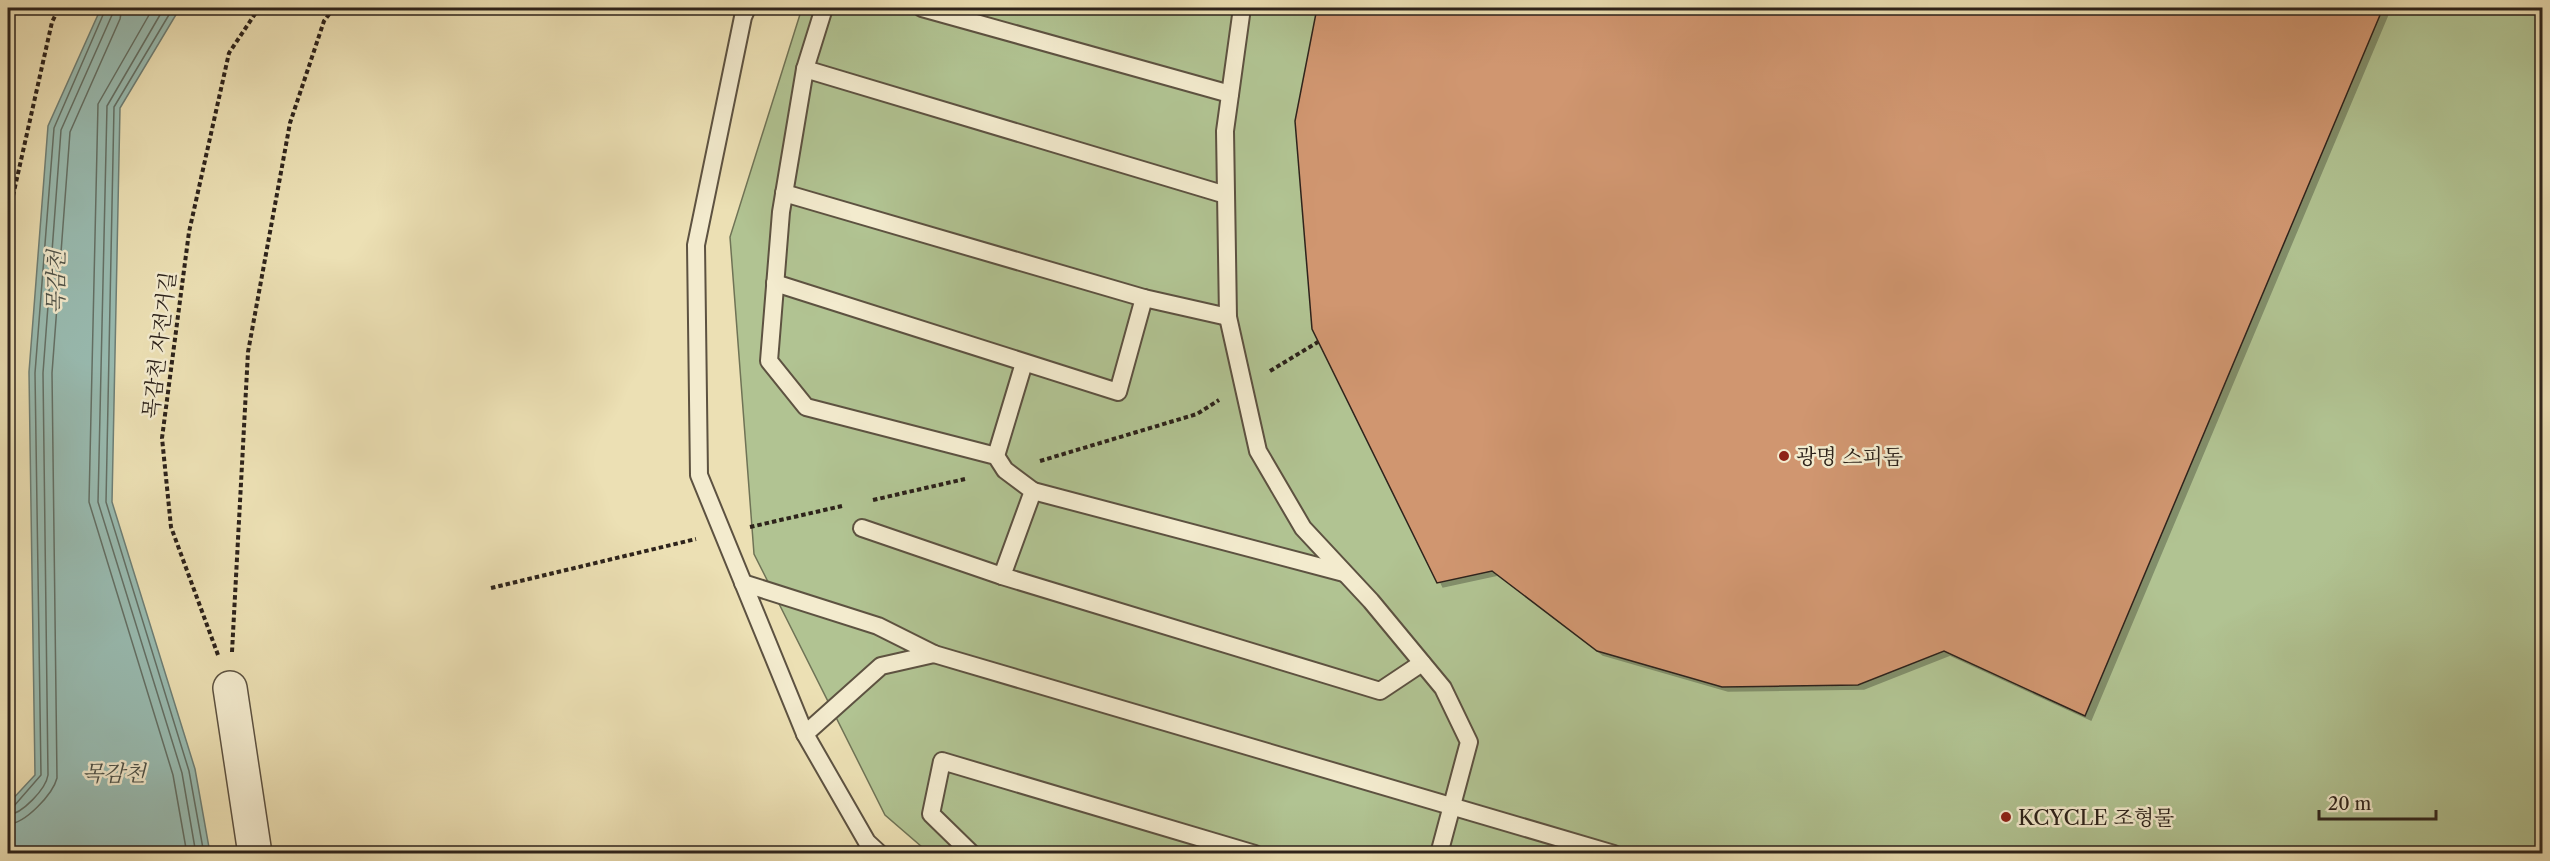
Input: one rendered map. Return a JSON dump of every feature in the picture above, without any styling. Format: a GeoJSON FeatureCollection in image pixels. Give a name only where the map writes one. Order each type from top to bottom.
{"type":"FeatureCollection","features":[{"type":"Feature","properties":{"kind":"street"},"geometry":{"type":"LineString","coordinates":[[230,688],[255,854]]}},
{"type":"Feature","properties":{"kind":"lane"},"geometry":{"type":"LineString","coordinates":[[747,8],[742,17],[696,245],[699,475],[805,734],[867,842],[880,854]]}},
{"type":"Feature","properties":{"kind":"lane"},"geometry":{"type":"LineString","coordinates":[[824,8],[805,69],[784,193],[769,361],[806,407],[1001,463],[1033,492],[1345,573]]}},
{"type":"Feature","properties":{"kind":"lane"},"geometry":{"type":"LineString","coordinates":[[922,8],[1230,94]]}},
{"type":"Feature","properties":{"kind":"lane"},"geometry":{"type":"LineString","coordinates":[[1242,8],[1225,130],[1228,317],[1258,451],[1303,528],[1371,601],[1443,688],[1469,742],[1439,854]]}},
{"type":"Feature","properties":{"kind":"lane"},"geometry":{"type":"LineString","coordinates":[[805,69],[1226,195]]}},
{"type":"Feature","properties":{"kind":"lane"},"geometry":{"type":"LineString","coordinates":[[784,193],[1144,298],[1228,317]]}},
{"type":"Feature","properties":{"kind":"lane"},"geometry":{"type":"LineString","coordinates":[[775,284],[1118,392],[1144,298]]}},
{"type":"Feature","properties":{"kind":"lane"},"geometry":{"type":"LineString","coordinates":[[1001,463],[1024,363]]}},
{"type":"Feature","properties":{"kind":"lane"},"geometry":{"type":"LineString","coordinates":[[1002,576],[1033,492]]}},
{"type":"Feature","properties":{"kind":"lane"},"geometry":{"type":"LineString","coordinates":[[862,528],[1002,576],[1380,691],[1422,663]]}},
{"type":"Feature","properties":{"kind":"lane"},"geometry":{"type":"LineString","coordinates":[[743,584],[878,626],[934,654],[1614,854]]}},
{"type":"Feature","properties":{"kind":"lane"},"geometry":{"type":"LineString","coordinates":[[805,734],[881,666],[934,654]]}},
{"type":"Feature","properties":{"kind":"lane"},"geometry":{"type":"LineString","coordinates":[[972,854],[931,814],[942,761],[1255,854]]}},
{"type":"Feature","properties":{"kind":"path"},"geometry":{"type":"LineString","coordinates":[[8,218],[52,22],[59,8]]}},
{"type":"Feature","properties":{"kind":"path","name":"목감천 자전거길"},"geometry":{"type":"LineString","coordinates":[[230,688],[171,527],[162,438],[189,232],[229,53],[259,8]]}},
{"type":"Feature","properties":{"kind":"path"},"geometry":{"type":"LineString","coordinates":[[230,688],[248,352],[290,123],[324,21],[334,8]]}},
{"type":"Feature","properties":{"kind":"path"},"geometry":{"type":"LineString","coordinates":[[1268,372],[1318,342]]}},
{"type":"Feature","properties":{"kind":"path"},"geometry":{"type":"LineString","coordinates":[[870,500],[1001,463],[1197,414],[1227,396]]}},
{"type":"Feature","properties":{"kind":"path"},"geometry":{"type":"LineString","coordinates":[[491,588],[847,505]]}},
{"type":"Feature","properties":{"kind":"green space"},"geometry":{"type":"Polygon","coordinates":[[[802,8],[2542,8],[2542,853],[929,853],[885,815],[754,554],[730,237],[802,8]]]}},
{"type":"Feature","properties":{"kind":"water","name":"목감천"},"geometry":{"type":"Polygon","coordinates":[[[101,8],[180,8],[120,108],[112,502],[195,769],[210,853],[37,854],[36,851],[8,853],[8,804],[35,775],[29,372],[48,126],[101,8]]]}},
{"type":"Feature","properties":{"kind":"building","name":"광명 스피돔"},"geometry":{"type":"Polygon","coordinates":[[[1317,8],[2383,8],[2085,716],[1944,651],[1858,685],[1722,687],[1597,651],[1492,571],[1437,583],[1312,329],[1295,121],[1317,8]]]}},
{"type":"Feature","properties":{"kind":"place","name":"광명 스피돔"},"geometry":{"type":"Point","coordinates":[1784,456]}},
{"type":"Feature","properties":{"kind":"place","name":"KCYCLE 조형물"},"geometry":{"type":"Point","coordinates":[2006,817]}}]}
